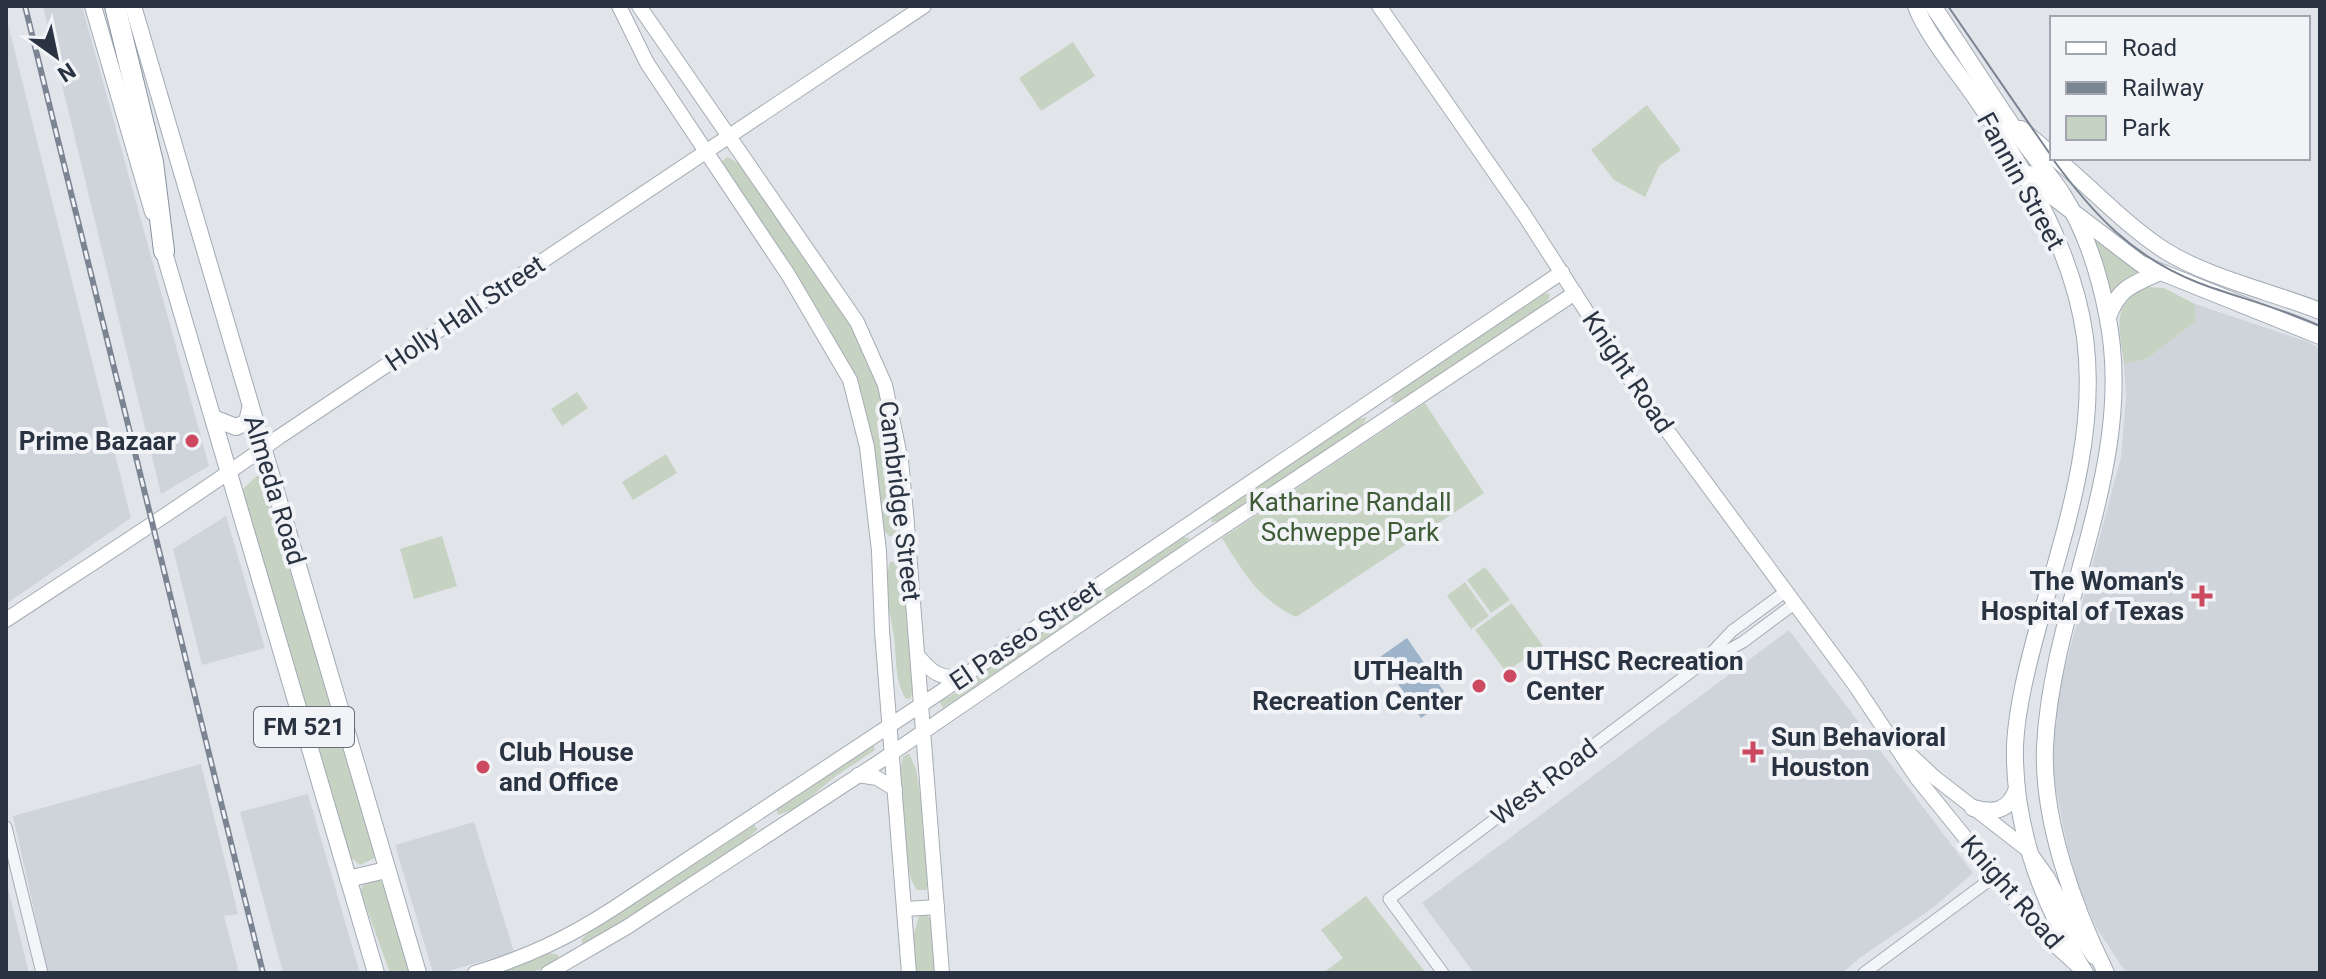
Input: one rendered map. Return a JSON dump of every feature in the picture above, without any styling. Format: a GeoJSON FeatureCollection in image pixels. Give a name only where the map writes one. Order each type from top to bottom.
{"type":"FeatureCollection","features":[{"type":"Feature","properties":{"kind":"highway"},"geometry":{"type":"LineString","coordinates":[[115,6],[153,162],[164,251]]}},
{"type":"Feature","properties":{"kind":"main road","name":"Almeda Road"},"geometry":{"type":"LineString","coordinates":[[93,6],[376,973]]}},
{"type":"Feature","properties":{"kind":"main road","name":"Almeda Road"},"geometry":{"type":"LineString","coordinates":[[133,6],[418,973]]}},
{"type":"Feature","properties":{"kind":"main road","name":"Fannin Street"},"geometry":{"type":"LineString","coordinates":[[1916,6],[2036,197],[2065,261],[2077,298],[2089,377],[2084,452],[2028,664],[2015,743],[2017,789],[2028,850],[2052,911],[2085,972]]}},
{"type":"Feature","properties":{"kind":"main road","name":"Fannin Street"},"geometry":{"type":"LineString","coordinates":[[1933,6],[2074,214],[2099,279],[2108,317],[2114,377],[2113,428],[2055,670],[2045,748],[2048,793],[2058,844],[2078,908],[2106,972]]}},
{"type":"Feature","properties":{"kind":"main road"},"geometry":{"type":"LineString","coordinates":[[2004,115],[2050,154]]}},
{"type":"Feature","properties":{"kind":"main road"},"geometry":{"type":"LineString","coordinates":[[2012,155],[2036,182],[2106,240],[2158,273],[2320,336]]}},
{"type":"Feature","properties":{"kind":"main road"},"geometry":{"type":"LineString","coordinates":[[2057,160],[2119,216],[2164,250],[2187,262],[2320,311]]}},
{"type":"Feature","properties":{"kind":"main road"},"geometry":{"type":"LineString","coordinates":[[2108,317],[2114,301],[2127,286],[2158,273]]}},
{"type":"Feature","properties":{"kind":"main road"},"geometry":{"type":"LineString","coordinates":[[213,418],[236,427],[247,422],[250,409]]}},
{"type":"Feature","properties":{"kind":"main road"},"geometry":{"type":"LineString","coordinates":[[2015,743],[2045,748]]}},
{"type":"Feature","properties":{"kind":"main road"},"geometry":{"type":"LineString","coordinates":[[1973,808],[1997,811],[2013,801],[2017,789]]}},
{"type":"Feature","properties":{"kind":"main road"},"geometry":{"type":"LineString","coordinates":[[348,879],[386,870]]}},
{"type":"Feature","properties":{"kind":"street","name":"Cambridge Street"},"geometry":{"type":"LineString","coordinates":[[619,6],[647,63],[789,276],[850,380],[867,447],[879,551],[882,631],[909,973]]}},
{"type":"Feature","properties":{"kind":"street","name":"Cambridge Street"},"geometry":{"type":"LineString","coordinates":[[639,6],[731,135],[857,322],[885,385],[901,461],[942,973]]}},
{"type":"Feature","properties":{"kind":"street","name":"Holly Hall Street"},"geometry":{"type":"LineString","coordinates":[[6,620],[924,6]]}},
{"type":"Feature","properties":{"kind":"street","name":"Knight Road"},"geometry":{"type":"LineString","coordinates":[[1379,6],[1562,272],[1635,387],[1855,685],[1917,778],[2044,935],[2085,972]]}},
{"type":"Feature","properties":{"kind":"street","name":"El Paseo Street"},"geometry":{"type":"LineString","coordinates":[[475,973],[535,953],[566,938],[760,813],[1562,272]]}},
{"type":"Feature","properties":{"kind":"street","name":"El Paseo Street"},"geometry":{"type":"LineString","coordinates":[[548,973],[578,957],[893,753],[1205,539],[1575,293]]}},
{"type":"Feature","properties":{"kind":"street"},"geometry":{"type":"LineString","coordinates":[[1369,402],[1382,421]]}},
{"type":"Feature","properties":{"kind":"street"},"geometry":{"type":"LineString","coordinates":[[1197,519],[1205,539]]}},
{"type":"Feature","properties":{"kind":"street"},"geometry":{"type":"LineString","coordinates":[[879,551],[908,548]]}},
{"type":"Feature","properties":{"kind":"street","name":"West Road"},"geometry":{"type":"LineString","coordinates":[[1443,973],[1389,899],[1700,665],[1743,642],[1789,598]]}},
{"type":"Feature","properties":{"kind":"street"},"geometry":{"type":"LineString","coordinates":[[918,656],[933,673],[940,676],[955,677],[969,672]]}},
{"type":"Feature","properties":{"kind":"street","name":"Knight Road"},"geometry":{"type":"LineString","coordinates":[[1886,732],[1934,777],[2028,850],[2061,899],[2079,936],[2106,972]]}},
{"type":"Feature","properties":{"kind":"street"},"geometry":{"type":"LineString","coordinates":[[858,775],[877,778],[895,789]]}},
{"type":"Feature","properties":{"kind":"street"},"geometry":{"type":"LineString","coordinates":[[760,813],[772,831]]}},
{"type":"Feature","properties":{"kind":"street"},"geometry":{"type":"LineString","coordinates":[[6,827],[42,973]]}},
{"type":"Feature","properties":{"kind":"street"},"geometry":{"type":"LineString","coordinates":[[1864,973],[1995,876]]}},
{"type":"Feature","properties":{"kind":"street"},"geometry":{"type":"LineString","coordinates":[[905,909],[937,907]]}},
{"type":"Feature","properties":{"kind":"street"},"geometry":{"type":"LineString","coordinates":[[566,938],[578,957]]}},
{"type":"Feature","properties":{"kind":"shaded area"},"geometry":{"type":"Polygon","coordinates":[[[43,6],[82,6],[209,466],[161,494],[43,6]]]}},
{"type":"Feature","properties":{"kind":"shaded area"},"geometry":{"type":"Polygon","coordinates":[[[6,16],[131,518],[6,604],[6,16]]]}},
{"type":"Feature","properties":{"kind":"shaded area","name":"The Woman's Hospital of Texas"},"geometry":{"type":"Polygon","coordinates":[[[2195,304],[2308,342],[2320,349],[2320,973],[2126,973],[2096,927],[2079,888],[2054,780],[2053,739],[2060,686],[2121,457],[2126,397],[2124,364],[2147,359],[2196,321],[2195,304]]]}},
{"type":"Feature","properties":{"kind":"shaded area"},"geometry":{"type":"Polygon","coordinates":[[[226,516],[265,648],[202,665],[173,549],[226,516]]]}},
{"type":"Feature","properties":{"kind":"shaded area","name":"Sun Behavioral Houston"},"geometry":{"type":"Polygon","coordinates":[[[1789,630],[1973,873],[1934,907],[1842,973],[1474,973],[1422,903],[1789,630]]]}},
{"type":"Feature","properties":{"kind":"shaded area"},"geometry":{"type":"Polygon","coordinates":[[[201,764],[238,914],[224,916],[239,973],[48,973],[13,816],[201,764]]]}},
{"type":"Feature","properties":{"kind":"shaded area"},"geometry":{"type":"Polygon","coordinates":[[[308,794],[360,973],[283,973],[240,812],[308,794]]]}},
{"type":"Feature","properties":{"kind":"shaded area"},"geometry":{"type":"Polygon","coordinates":[[[474,822],[514,952],[433,973],[395,845],[474,822]]]}},
{"type":"Feature","properties":{"kind":"shaded area"},"geometry":{"type":"Polygon","coordinates":[[[6,880],[29,973],[6,973],[6,880]]]}},
{"type":"Feature","properties":{"kind":"green space"},"geometry":{"type":"Polygon","coordinates":[[[1073,42],[1095,76],[1041,111],[1019,78],[1073,42]]]}},
{"type":"Feature","properties":{"kind":"green space"},"geometry":{"type":"Polygon","coordinates":[[[1647,105],[1681,150],[1659,166],[1645,197],[1614,180],[1591,150],[1647,105]]]}},
{"type":"Feature","properties":{"kind":"green space"},"geometry":{"type":"Polygon","coordinates":[[[728,157],[740,164],[810,259],[852,325],[870,360],[893,434],[901,526],[897,536],[889,536],[881,528],[854,379],[826,322],[730,181],[721,162],[728,157]]]}},
{"type":"Feature","properties":{"kind":"green space"},"geometry":{"type":"Polygon","coordinates":[[[2095,239],[2142,270],[2141,275],[2112,295],[2108,295],[2092,241],[2095,239]]]}},
{"type":"Feature","properties":{"kind":"green space"},"geometry":{"type":"Polygon","coordinates":[[[2147,287],[2164,288],[2195,304],[2196,321],[2147,359],[2124,364],[2120,329],[2122,310],[2127,301],[2147,287]]]}},
{"type":"Feature","properties":{"kind":"green space"},"geometry":{"type":"Polygon","coordinates":[[[1538,293],[1550,294],[1547,303],[1399,403],[1390,402],[1395,393],[1538,293]]]}},
{"type":"Feature","properties":{"kind":"green space"},"geometry":{"type":"Polygon","coordinates":[[[577,392],[588,408],[562,426],[551,409],[577,392]]]}},
{"type":"Feature","properties":{"kind":"green space","name":"Katharine Randall Schweppe Park"},"geometry":{"type":"Polygon","coordinates":[[[1425,403],[1484,493],[1296,617],[1271,602],[1245,573],[1222,538],[1425,403]]]}},
{"type":"Feature","properties":{"kind":"green space"},"geometry":{"type":"Polygon","coordinates":[[[1367,417],[1362,426],[1223,521],[1211,522],[1213,514],[1354,420],[1367,417]]]}},
{"type":"Feature","properties":{"kind":"green space"},"geometry":{"type":"Polygon","coordinates":[[[666,454],[677,473],[633,500],[622,482],[666,454]]]}},
{"type":"Feature","properties":{"kind":"green space"},"geometry":{"type":"Polygon","coordinates":[[[260,473],[376,850],[375,858],[360,865],[351,858],[242,490],[260,473]]]}},
{"type":"Feature","properties":{"kind":"green space"},"geometry":{"type":"Polygon","coordinates":[[[442,536],[457,586],[414,599],[400,549],[442,536]]]}},
{"type":"Feature","properties":{"kind":"green space"},"geometry":{"type":"Polygon","coordinates":[[[1179,537],[1190,538],[1182,547],[943,708],[940,702],[966,687],[1006,653],[1179,537]]]}},
{"type":"Feature","properties":{"kind":"green space"},"geometry":{"type":"Polygon","coordinates":[[[898,561],[906,577],[914,683],[911,698],[906,699],[898,677],[887,590],[890,562],[898,561]]]}},
{"type":"Feature","properties":{"kind":"green space"},"geometry":{"type":"Polygon","coordinates":[[[1485,567],[1510,600],[1491,613],[1467,580],[1485,567]]]}},
{"type":"Feature","properties":{"kind":"green space"},"geometry":{"type":"Polygon","coordinates":[[[1465,582],[1489,616],[1471,629],[1447,596],[1465,582]]]}},
{"type":"Feature","properties":{"kind":"green space"},"geometry":{"type":"Polygon","coordinates":[[[1512,603],[1543,646],[1506,672],[1475,630],[1512,603]]]}},
{"type":"Feature","properties":{"kind":"green space"},"geometry":{"type":"Polygon","coordinates":[[[873,744],[875,750],[836,776],[797,808],[778,815],[776,809],[873,744]]]}},
{"type":"Feature","properties":{"kind":"green space"},"geometry":{"type":"Polygon","coordinates":[[[909,753],[916,769],[929,851],[931,874],[926,890],[917,890],[911,879],[904,849],[901,766],[903,757],[909,753]]]}},
{"type":"Feature","properties":{"kind":"green space"},"geometry":{"type":"Polygon","coordinates":[[[753,824],[758,829],[746,840],[597,941],[583,944],[581,940],[591,930],[753,824]]]}},
{"type":"Feature","properties":{"kind":"green space"},"geometry":{"type":"Polygon","coordinates":[[[379,880],[386,885],[412,973],[390,973],[364,901],[363,883],[379,880]]]}},
{"type":"Feature","properties":{"kind":"green space"},"geometry":{"type":"Polygon","coordinates":[[[1366,896],[1426,973],[1323,973],[1343,958],[1321,930],[1366,896]]]}},
{"type":"Feature","properties":{"kind":"green space"},"geometry":{"type":"Polygon","coordinates":[[[927,915],[931,920],[939,973],[916,973],[913,937],[919,916],[927,915]]]}},
{"type":"Feature","properties":{"kind":"green space"},"geometry":{"type":"Polygon","coordinates":[[[548,953],[559,957],[545,967],[529,972],[496,973],[548,953]]]}},
{"type":"Feature","properties":{"kind":"water"},"geometry":{"type":"Polygon","coordinates":[[[1407,638],[1449,699],[1421,718],[1380,657],[1407,638]]]}},
{"type":"Feature","properties":{"kind":"tram line"},"geometry":{"type":"LineString","coordinates":[[1948,6],[2050,154]]}},
{"type":"Feature","properties":{"kind":"tram line"},"geometry":{"type":"LineString","coordinates":[[2054,160],[2083,198],[2116,232],[2154,260],[2199,283],[2320,326]]}},
{"type":"Feature","properties":{"kind":"railway"},"geometry":{"type":"LineString","coordinates":[[25,6],[263,973]]}},
{"type":"Feature","properties":{"kind":"place","name":"Prime Bazaar"},"geometry":{"type":"Point","coordinates":[192,441]}},
{"type":"Feature","properties":{"kind":"place","name":"The Woman's Hospital of Texas"},"geometry":{"type":"Point","coordinates":[2202,596]}},
{"type":"Feature","properties":{"kind":"place","name":"UTHSC Recreation Center"},"geometry":{"type":"Point","coordinates":[1510,676]}},
{"type":"Feature","properties":{"kind":"place","name":"UTHealth Recreation Center"},"geometry":{"type":"Point","coordinates":[1479,686]}},
{"type":"Feature","properties":{"kind":"place","name":"Sun Behavioral Houston"},"geometry":{"type":"Point","coordinates":[1753,752]}},
{"type":"Feature","properties":{"kind":"place","name":"Club House and Office"},"geometry":{"type":"Point","coordinates":[483,767]}}]}
